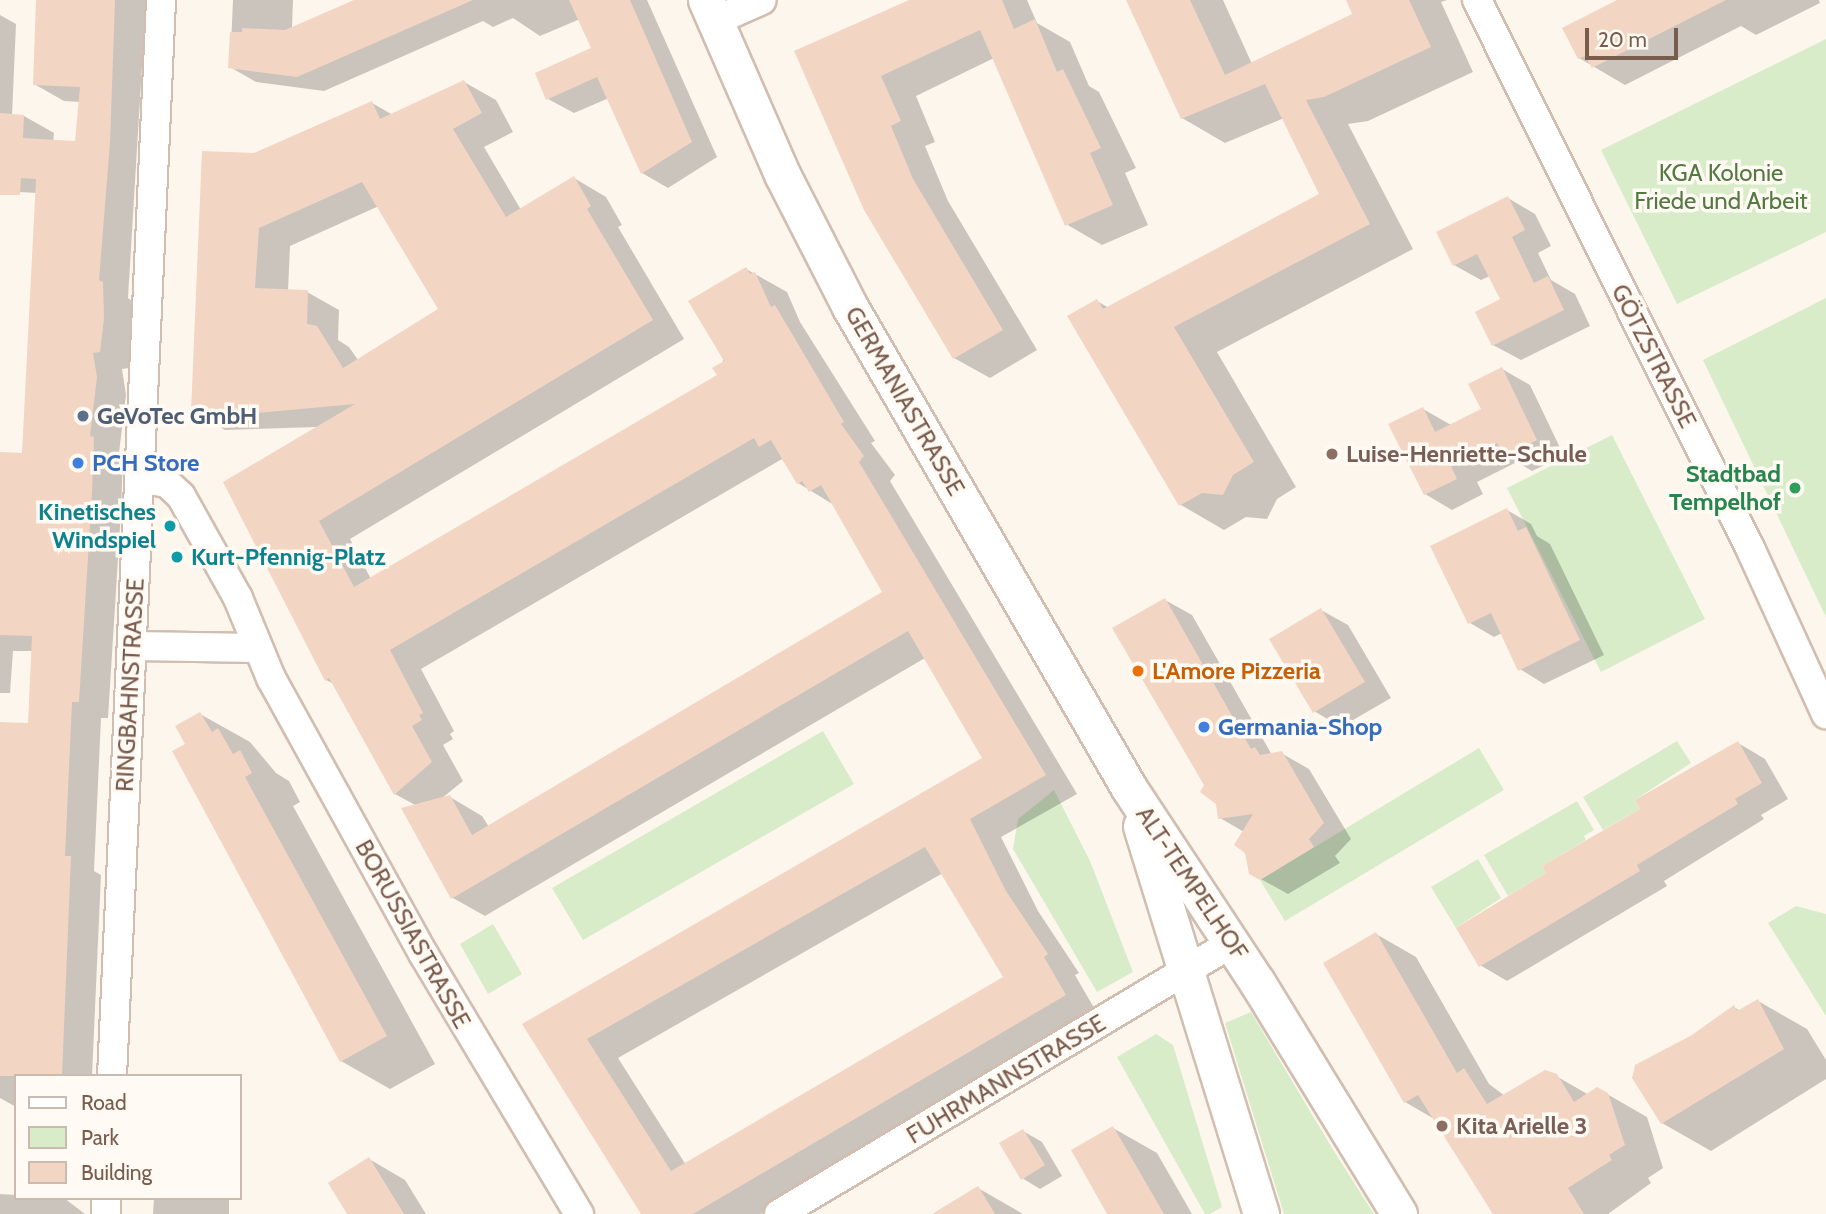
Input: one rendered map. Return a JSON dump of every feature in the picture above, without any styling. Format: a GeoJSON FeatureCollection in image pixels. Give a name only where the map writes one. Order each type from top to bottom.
{"type":"FeatureCollection","features":[{"type":"Feature","properties":{"kind":"street","name":"RINGBAHNSTRASSE"},"geometry":{"type":"LineString","coordinates":[[112,1074],[161,0]]}},
{"type":"Feature","properties":{"kind":"street"},"geometry":{"type":"LineString","coordinates":[[711,10],[762,0]]}},
{"type":"Feature","properties":{"kind":"street","name":"GÖTZSTRASSE"},"geometry":{"type":"LineString","coordinates":[[1477,0],[1750,548],[1826,714]]}},
{"type":"Feature","properties":{"kind":"street","name":"GERMANIASTRASSE"},"geometry":{"type":"LineString","coordinates":[[711,10],[821,256],[1129,788]]}},
{"type":"Feature","properties":{"kind":"street","name":"BORUSSIASTRASSE"},"geometry":{"type":"LineString","coordinates":[[139,478],[167,483],[181,496],[238,598],[258,648],[442,986],[579,1214]]}},
{"type":"Feature","properties":{"kind":"street"},"geometry":{"type":"LineString","coordinates":[[133,646],[258,648]]}},
{"type":"Feature","properties":{"kind":"street","name":"ALT-TEMPELHOF"},"geometry":{"type":"LineString","coordinates":[[1129,788],[1232,943],[1399,1214]]}},
{"type":"Feature","properties":{"kind":"street","name":"ALT-TEMPELHOF"},"geometry":{"type":"LineString","coordinates":[[1129,788],[1261,1214]]}},
{"type":"Feature","properties":{"kind":"street","name":"FUHRMANNSTRASSE"},"geometry":{"type":"LineString","coordinates":[[779,1214],[1232,943]]}},
{"type":"Feature","properties":{"kind":"green space","name":"KGA Kolonie Friede und Arbeit"},"geometry":{"type":"Polygon","coordinates":[[[1826,39],[1826,232],[1677,304],[1601,150],[1826,39]]]}},
{"type":"Feature","properties":{"kind":"green space","name":"Stadtbad Tempelhof"},"geometry":{"type":"Polygon","coordinates":[[[1826,298],[1826,617],[1703,360],[1826,298]]]}},
{"type":"Feature","properties":{"kind":"green space"},"geometry":{"type":"Polygon","coordinates":[[[1612,435],[1705,619],[1601,672],[1507,488],[1612,435]]]}},
{"type":"Feature","properties":{"kind":"green space"},"geometry":{"type":"Polygon","coordinates":[[[823,731],[854,784],[583,940],[552,888],[823,731]]]}},
{"type":"Feature","properties":{"kind":"green space"},"geometry":{"type":"Polygon","coordinates":[[[1677,741],[1691,763],[1635,800],[1640,809],[1603,830],[1583,797],[1677,741]]]}},
{"type":"Feature","properties":{"kind":"green space"},"geometry":{"type":"Polygon","coordinates":[[[1479,748],[1504,790],[1285,921],[1260,880],[1479,748]]]}},
{"type":"Feature","properties":{"kind":"green space"},"geometry":{"type":"Polygon","coordinates":[[[1054,790],[1090,861],[1133,972],[1097,992],[1013,849],[1018,819],[1054,790]]]}},
{"type":"Feature","properties":{"kind":"green space"},"geometry":{"type":"Polygon","coordinates":[[[1577,801],[1594,830],[1584,836],[1586,840],[1542,866],[1546,873],[1508,896],[1484,855],[1577,801]]]}},
{"type":"Feature","properties":{"kind":"green space"},"geometry":{"type":"Polygon","coordinates":[[[1478,859],[1501,898],[1456,928],[1431,887],[1478,859]]]}},
{"type":"Feature","properties":{"kind":"green space"},"geometry":{"type":"Polygon","coordinates":[[[1796,906],[1826,914],[1826,1016],[1768,923],[1796,906]]]}},
{"type":"Feature","properties":{"kind":"green space"},"geometry":{"type":"Polygon","coordinates":[[[493,924],[522,974],[488,994],[460,944],[493,924]]]}},
{"type":"Feature","properties":{"kind":"green space"},"geometry":{"type":"Polygon","coordinates":[[[1251,1012],[1374,1214],[1284,1214],[1225,1023],[1251,1012]]]}},
{"type":"Feature","properties":{"kind":"green space"},"geometry":{"type":"Polygon","coordinates":[[[1156,1034],[1173,1045],[1222,1207],[1210,1214],[1205,1214],[1117,1057],[1156,1034]]]}},
{"type":"Feature","properties":{"kind":"building"},"geometry":{"type":"Polygon","coordinates":[[[36,0],[115,0],[110,143],[99,280],[103,282],[104,319],[100,352],[93,353],[97,377],[90,436],[94,437],[92,493],[79,702],[72,702],[65,856],[71,856],[62,1074],[0,1076],[0,722],[28,723],[32,636],[0,635],[0,452],[22,453],[36,179],[21,178],[20,195],[0,195],[0,113],[24,115],[23,138],[75,141],[80,87],[33,85],[36,0]]]}},
{"type":"Feature","properties":{"kind":"building"},"geometry":{"type":"Polygon","coordinates":[[[354,0],[473,0],[297,77],[228,68],[230,32],[242,32],[242,28],[285,30],[354,0]]]}},
{"type":"Feature","properties":{"kind":"building"},"geometry":{"type":"Polygon","coordinates":[[[569,0],[630,0],[692,142],[641,174],[597,77],[546,100],[535,73],[591,48],[569,0]]]}},
{"type":"Feature","properties":{"kind":"building"},"geometry":{"type":"Polygon","coordinates":[[[909,0],[1002,0],[1014,29],[1035,19],[1057,72],[1063,69],[1101,148],[1090,153],[1113,205],[1065,226],[980,30],[881,76],[901,121],[891,126],[913,179],[1003,330],[953,359],[864,210],[794,51],[909,0]]]}},
{"type":"Feature","properties":{"kind":"building"},"geometry":{"type":"Polygon","coordinates":[[[1126,0],[1190,0],[1225,75],[1352,14],[1346,0],[1409,0],[1431,47],[1324,97],[1306,100],[1370,224],[1174,327],[1254,462],[1233,475],[1223,495],[1202,493],[1179,506],[1067,316],[1097,299],[1103,309],[1319,194],[1265,84],[1181,119],[1126,0]]]}},
{"type":"Feature","properties":{"kind":"building"},"geometry":{"type":"Polygon","coordinates":[[[1617,0],[1726,0],[1592,68],[1585,56],[1578,59],[1562,28],[1617,0]]]}},
{"type":"Feature","properties":{"kind":"building"},"geometry":{"type":"Polygon","coordinates":[[[464,80],[482,113],[453,129],[506,217],[574,176],[591,206],[587,209],[653,320],[319,521],[354,587],[717,375],[712,368],[724,361],[688,301],[746,267],[750,274],[755,272],[771,307],[775,305],[844,422],[841,424],[864,456],[859,462],[1046,775],[970,819],[1006,891],[1048,954],[1044,957],[1066,995],[693,1214],[641,1214],[522,1024],[982,758],[908,631],[451,899],[401,808],[450,795],[472,835],[882,592],[821,485],[809,492],[802,481],[797,484],[771,440],[759,447],[754,438],[390,650],[423,713],[419,715],[422,720],[412,726],[432,762],[394,795],[329,678],[325,681],[223,482],[355,404],[245,414],[191,412],[202,151],[254,153],[372,101],[380,119],[464,80]],[[362,182],[259,228],[255,288],[308,290],[307,324],[317,326],[343,368],[438,309],[362,182]],[[925,847],[587,1039],[671,1171],[1003,977],[925,847]]]}},
{"type":"Feature","properties":{"kind":"building"},"geometry":{"type":"Polygon","coordinates":[[[1508,196],[1525,230],[1512,237],[1534,283],[1548,276],[1564,310],[1492,346],[1475,312],[1500,299],[1477,254],[1453,266],[1436,232],[1508,196]]]}},
{"type":"Feature","properties":{"kind":"building"},"geometry":{"type":"Polygon","coordinates":[[[1502,367],[1537,440],[1504,457],[1497,443],[1451,466],[1457,479],[1424,495],[1388,424],[1423,407],[1435,432],[1481,409],[1468,384],[1502,367]]]}},
{"type":"Feature","properties":{"kind":"building"},"geometry":{"type":"Polygon","coordinates":[[[1507,508],[1518,531],[1526,527],[1580,640],[1518,671],[1491,613],[1468,624],[1430,546],[1507,508]]]}},
{"type":"Feature","properties":{"kind":"building"},"geometry":{"type":"Polygon","coordinates":[[[1165,598],[1251,749],[1255,747],[1260,755],[1282,751],[1324,823],[1309,839],[1314,847],[1260,880],[1249,874],[1245,853],[1234,845],[1253,814],[1218,819],[1216,804],[1200,792],[1204,785],[1112,628],[1165,598]]]}},
{"type":"Feature","properties":{"kind":"building"},"geometry":{"type":"Polygon","coordinates":[[[1321,608],[1365,682],[1313,713],[1269,639],[1321,608]]]}},
{"type":"Feature","properties":{"kind":"building"},"geometry":{"type":"Polygon","coordinates":[[[200,712],[212,732],[218,728],[233,754],[240,750],[252,773],[245,777],[387,1036],[340,1062],[172,751],[185,744],[175,726],[200,712]]]}},
{"type":"Feature","properties":{"kind":"building"},"geometry":{"type":"Polygon","coordinates":[[[1738,741],[1762,783],[1735,799],[1738,804],[1637,865],[1640,871],[1479,967],[1456,928],[1546,873],[1542,866],[1640,809],[1635,800],[1738,741]]]}},
{"type":"Feature","properties":{"kind":"building"},"geometry":{"type":"Polygon","coordinates":[[[1376,932],[1457,1073],[1464,1068],[1487,1104],[1545,1070],[1557,1074],[1574,1102],[1597,1087],[1608,1093],[1625,1145],[1609,1155],[1612,1160],[1568,1188],[1584,1214],[1493,1214],[1418,1095],[1404,1103],[1323,963],[1376,932]]]}},
{"type":"Feature","properties":{"kind":"building"},"geometry":{"type":"Polygon","coordinates":[[[1758,999],[1784,1049],[1661,1124],[1632,1078],[1635,1065],[1692,1035],[1734,1005],[1737,1011],[1758,999]]]}},
{"type":"Feature","properties":{"kind":"building"},"geometry":{"type":"Polygon","coordinates":[[[1113,1126],[1164,1214],[1107,1214],[1071,1150],[1113,1126]]]}},
{"type":"Feature","properties":{"kind":"building"},"geometry":{"type":"Polygon","coordinates":[[[1023,1129],[1045,1165],[1021,1180],[999,1143],[1023,1129]]]}},
{"type":"Feature","properties":{"kind":"building"},"geometry":{"type":"Polygon","coordinates":[[[369,1157],[404,1214],[347,1214],[328,1183],[369,1157]]]}},
{"type":"Feature","properties":{"kind":"building"},"geometry":{"type":"Polygon","coordinates":[[[978,1186],[995,1214],[932,1214],[978,1186]]]}},
{"type":"Feature","properties":{"kind":"place","name":"GeVoTec GmbH"},"geometry":{"type":"Point","coordinates":[83,416]}},
{"type":"Feature","properties":{"kind":"place","name":"Luise-Henriette-Schule"},"geometry":{"type":"Point","coordinates":[1332,454]}},
{"type":"Feature","properties":{"kind":"place","name":"PCH Store"},"geometry":{"type":"Point","coordinates":[78,463]}},
{"type":"Feature","properties":{"kind":"place","name":"Stadtbad Tempelhof"},"geometry":{"type":"Point","coordinates":[1795,488]}},
{"type":"Feature","properties":{"kind":"place","name":"Kinetisches Windspiel"},"geometry":{"type":"Point","coordinates":[170,526]}},
{"type":"Feature","properties":{"kind":"place","name":"Kurt-Pfennig-Platz"},"geometry":{"type":"Point","coordinates":[177,557]}},
{"type":"Feature","properties":{"kind":"place","name":"L'Amore Pizzeria"},"geometry":{"type":"Point","coordinates":[1138,671]}},
{"type":"Feature","properties":{"kind":"place","name":"Germania-Shop"},"geometry":{"type":"Point","coordinates":[1204,727]}},
{"type":"Feature","properties":{"kind":"place","name":"Kita Arielle 3"},"geometry":{"type":"Point","coordinates":[1442,1126]}}]}
